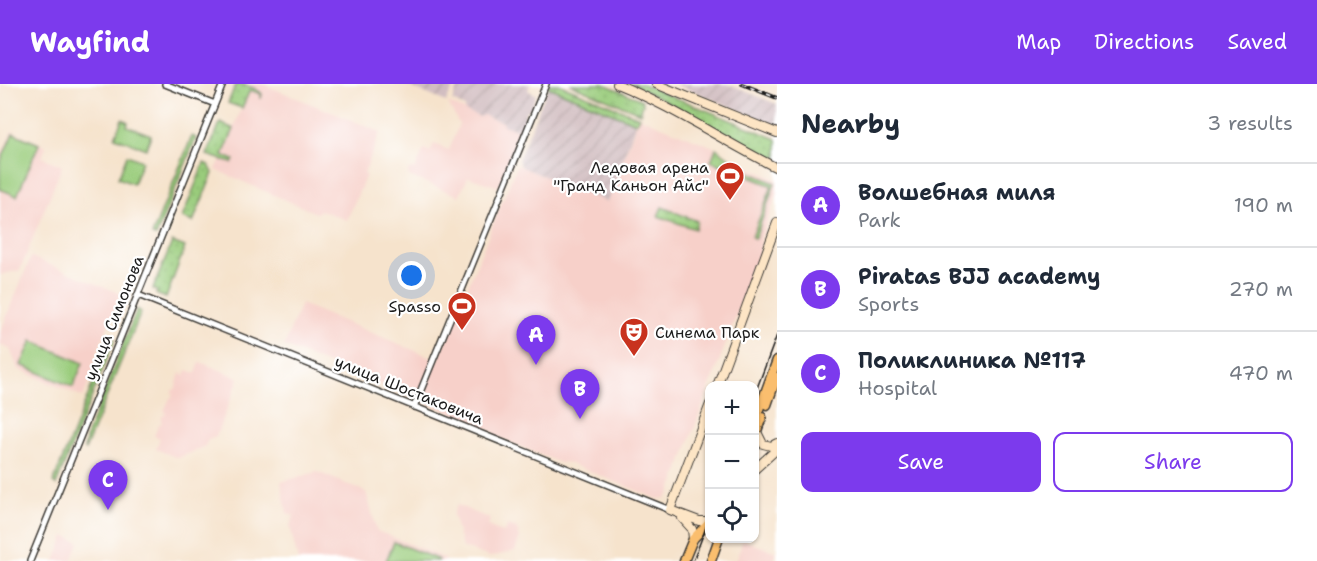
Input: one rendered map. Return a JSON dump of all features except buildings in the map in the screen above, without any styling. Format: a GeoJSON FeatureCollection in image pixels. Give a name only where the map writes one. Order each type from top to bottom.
{"type":"FeatureCollection","features":[{"type":"Feature","properties":{"kind":"main road"},"geometry":{"type":"LineString","coordinates":[[617,84],[650,98],[726,142],[777,168]]}},
{"type":"Feature","properties":{"kind":"main road"},"geometry":{"type":"LineString","coordinates":[[656,84],[777,133]]}},
{"type":"Feature","properties":{"kind":"main road"},"geometry":{"type":"LineString","coordinates":[[719,381],[777,224]]}},
{"type":"Feature","properties":{"kind":"main road"},"geometry":{"type":"LineString","coordinates":[[759,418],[777,360]]}},
{"type":"Feature","properties":{"kind":"main road"},"geometry":{"type":"LineString","coordinates":[[759,421],[777,378]]}},
{"type":"Feature","properties":{"kind":"main road"},"geometry":{"type":"LineString","coordinates":[[670,510],[705,417]]}},
{"type":"Feature","properties":{"kind":"main road"},"geometry":{"type":"LineString","coordinates":[[757,435],[763,444],[771,446],[777,443]]}},
{"type":"Feature","properties":{"kind":"main road"},"geometry":{"type":"LineString","coordinates":[[759,465],[777,449]]}},
{"type":"Feature","properties":{"kind":"main road","name":"улица Шостаковича"},"geometry":{"type":"LineString","coordinates":[[670,510],[705,521]]}},
{"type":"Feature","properties":{"kind":"main road","name":"улица Шостаковича"},"geometry":{"type":"LineString","coordinates":[[670,510],[689,524],[693,538]]}},
{"type":"Feature","properties":{"kind":"main road"},"geometry":{"type":"LineString","coordinates":[[684,561],[693,538],[705,525]]}},
{"type":"Feature","properties":{"kind":"main road"},"geometry":{"type":"LineString","coordinates":[[711,561],[717,543]]}},
{"type":"Feature","properties":{"kind":"street"},"geometry":{"type":"LineString","coordinates":[[165,84],[215,104]]}},
{"type":"Feature","properties":{"kind":"street","name":"улица Симонова"},"geometry":{"type":"LineString","coordinates":[[30,561],[223,84]]}},
{"type":"Feature","properties":{"kind":"street"},"geometry":{"type":"LineString","coordinates":[[414,406],[546,84]]}},
{"type":"Feature","properties":{"kind":"street","name":"улица Шостаковича"},"geometry":{"type":"LineString","coordinates":[[138,295],[670,510]]}},
{"type":"Feature","properties":{"kind":"shaded area"},"geometry":{"type":"Polygon","coordinates":[[[252,84],[262,84],[380,132],[364,174],[366,175],[347,220],[321,210],[316,213],[216,170],[252,84]]]}},
{"type":"Feature","properties":{"kind":"shaded area"},"geometry":{"type":"Polygon","coordinates":[[[404,84],[455,84],[446,102],[404,84]]]}},
{"type":"Feature","properties":{"kind":"shaded area"},"geometry":{"type":"Polygon","coordinates":[[[462,84],[530,84],[528,90],[536,95],[531,109],[525,112],[526,119],[521,131],[483,115],[480,117],[465,111],[465,107],[452,101],[462,84]]]}},
{"type":"Feature","properties":{"kind":"shaded area"},"geometry":{"type":"Polygon","coordinates":[[[675,84],[727,84],[777,104],[777,126],[675,84]]]}},
{"type":"Feature","properties":{"kind":"shaded area"},"geometry":{"type":"Polygon","coordinates":[[[548,87],[636,123],[607,202],[522,167],[520,164],[518,160],[548,87]]]}},
{"type":"Feature","properties":{"kind":"shaded area"},"geometry":{"type":"Polygon","coordinates":[[[448,103],[523,132],[499,187],[468,177],[459,196],[409,176],[408,171],[415,170],[424,149],[430,152],[434,144],[449,150],[459,124],[448,103]]]}},
{"type":"Feature","properties":{"kind":"shaded area"},"geometry":{"type":"Polygon","coordinates":[[[639,117],[716,148],[736,162],[777,180],[777,194],[761,238],[760,252],[712,381],[705,381],[705,399],[670,493],[666,498],[658,499],[566,462],[560,463],[495,436],[494,432],[468,420],[284,346],[301,304],[438,360],[517,165],[607,202],[639,117]]]}},
{"type":"Feature","properties":{"kind":"shaded area"},"geometry":{"type":"Polygon","coordinates":[[[12,131],[46,146],[42,157],[62,166],[20,270],[0,275],[0,158],[12,131]]]}},
{"type":"Feature","properties":{"kind":"shaded area"},"geometry":{"type":"Polygon","coordinates":[[[31,257],[121,294],[93,363],[94,370],[83,397],[18,369],[10,349],[0,345],[0,333],[31,257]]]}},
{"type":"Feature","properties":{"kind":"shaded area"},"geometry":{"type":"Polygon","coordinates":[[[200,362],[239,378],[216,437],[208,440],[205,446],[178,458],[156,449],[160,438],[154,436],[161,424],[162,415],[164,416],[166,412],[164,411],[173,394],[173,389],[175,390],[180,373],[185,375],[187,370],[196,373],[200,362]]]}},
{"type":"Feature","properties":{"kind":"shaded area"},"geometry":{"type":"Polygon","coordinates":[[[317,472],[366,492],[377,531],[446,559],[445,561],[298,561],[290,526],[294,516],[287,513],[281,482],[317,472]]]}},
{"type":"Feature","properties":{"kind":"shaded area"},"geometry":{"type":"Polygon","coordinates":[[[457,505],[490,519],[488,525],[490,527],[504,533],[508,525],[517,529],[516,531],[519,532],[517,536],[520,537],[515,551],[490,557],[462,547],[453,514],[457,505]]]}},
{"type":"Feature","properties":{"kind":"shaded area"},"geometry":{"type":"Polygon","coordinates":[[[65,536],[79,542],[71,561],[55,561],[65,536]]]}},
{"type":"Feature","properties":{"kind":"shaded area"},"geometry":{"type":"Polygon","coordinates":[[[742,543],[751,543],[776,552],[773,561],[736,561],[742,543]]]}},
{"type":"Feature","properties":{"kind":"green space"},"geometry":{"type":"Polygon","coordinates":[[[236,84],[257,90],[262,94],[261,99],[261,94],[250,90],[242,108],[228,103],[236,84]]]}},
{"type":"Feature","properties":{"kind":"green space"},"geometry":{"type":"Polygon","coordinates":[[[549,84],[559,84],[639,117],[636,123],[548,87],[549,84]]]}},
{"type":"Feature","properties":{"kind":"green space"},"geometry":{"type":"Polygon","coordinates":[[[570,84],[604,84],[642,100],[640,113],[570,84]]]}},
{"type":"Feature","properties":{"kind":"green space"},"geometry":{"type":"Polygon","coordinates":[[[631,84],[642,84],[777,139],[777,163],[721,134],[660,98],[631,84]]]}},
{"type":"Feature","properties":{"kind":"green space"},"geometry":{"type":"Polygon","coordinates":[[[122,119],[128,122],[127,126],[151,135],[146,149],[115,137],[122,119]]]}},
{"type":"Feature","properties":{"kind":"green space"},"geometry":{"type":"Polygon","coordinates":[[[220,123],[234,129],[223,155],[234,160],[232,163],[207,155],[220,123]]]}},
{"type":"Feature","properties":{"kind":"green space"},"geometry":{"type":"Polygon","coordinates":[[[13,133],[39,144],[17,196],[0,189],[0,163],[13,133]]]}},
{"type":"Feature","properties":{"kind":"green space"},"geometry":{"type":"Polygon","coordinates":[[[192,136],[196,138],[156,236],[152,235],[192,136]]]}},
{"type":"Feature","properties":{"kind":"green space"},"geometry":{"type":"Polygon","coordinates":[[[716,148],[735,162],[734,166],[775,183],[755,239],[752,237],[772,186],[711,161],[716,148]]]}},
{"type":"Feature","properties":{"kind":"green space"},"geometry":{"type":"Polygon","coordinates":[[[127,155],[142,161],[133,184],[118,178],[127,155]]]}},
{"type":"Feature","properties":{"kind":"green space"},"geometry":{"type":"Polygon","coordinates":[[[204,163],[209,165],[213,173],[193,222],[182,218],[204,163]]]}},
{"type":"Feature","properties":{"kind":"green space"},"geometry":{"type":"Polygon","coordinates":[[[662,207],[697,221],[695,229],[658,216],[662,207]]]}},
{"type":"Feature","properties":{"kind":"green space"},"geometry":{"type":"Polygon","coordinates":[[[172,242],[185,247],[166,298],[156,294],[157,291],[153,289],[172,242]]]}},
{"type":"Feature","properties":{"kind":"green space"},"geometry":{"type":"Polygon","coordinates":[[[137,309],[141,312],[85,450],[87,434],[137,309]]]}},
{"type":"Feature","properties":{"kind":"green space"},"geometry":{"type":"Polygon","coordinates":[[[111,338],[115,339],[56,485],[53,483],[111,338]]]}},
{"type":"Feature","properties":{"kind":"green space"},"geometry":{"type":"Polygon","coordinates":[[[32,341],[83,363],[73,387],[21,365],[32,341]]]}},
{"type":"Feature","properties":{"kind":"green space"},"geometry":{"type":"Polygon","coordinates":[[[394,542],[439,560],[386,561],[394,542]]]}},
{"type":"Feature","properties":{"kind":"tram line"},"geometry":{"type":"LineString","coordinates":[[759,383],[777,335]]}},
{"type":"Feature","properties":{"kind":"tram line"},"geometry":{"type":"LineString","coordinates":[[693,561],[705,530]]}},
{"type":"Feature","properties":{"kind":"railway"},"geometry":{"type":"LineString","coordinates":[[742,84],[777,98]]}},
{"type":"Feature","properties":{"kind":"place","name":"Ледовая арена \"Гранд Каньон Айс\""},"geometry":{"type":"Point","coordinates":[730,202]}},
{"type":"Feature","properties":{"kind":"place","name":"Spasso"},"geometry":{"type":"Point","coordinates":[462,332]}},
{"type":"Feature","properties":{"kind":"place","name":"Синема Парк"},"geometry":{"type":"Point","coordinates":[634,358]}},
{"type":"Feature","properties":{"kind":"place","name":"Волшебная миля"},"geometry":{"type":"Point","coordinates":[536,365]}},
{"type":"Feature","properties":{"kind":"place","name":"Piratas BJJ academy"},"geometry":{"type":"Point","coordinates":[580,419]}},
{"type":"Feature","properties":{"kind":"place","name":"Поликлиника №117"},"geometry":{"type":"Point","coordinates":[108,510]}}]}
